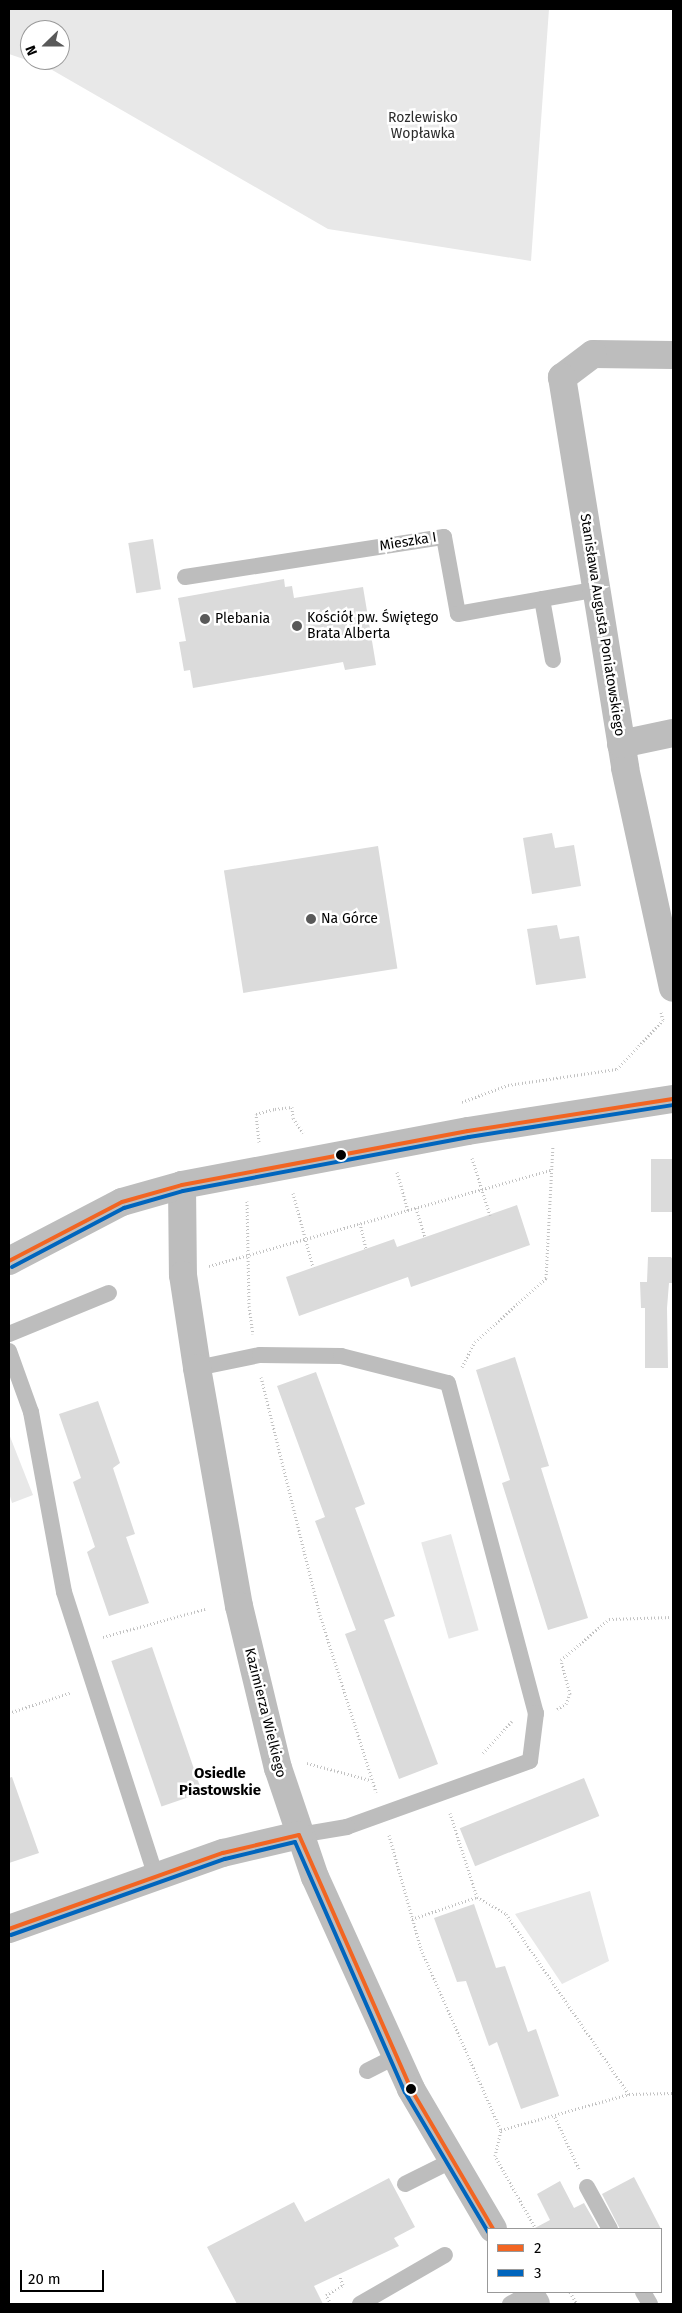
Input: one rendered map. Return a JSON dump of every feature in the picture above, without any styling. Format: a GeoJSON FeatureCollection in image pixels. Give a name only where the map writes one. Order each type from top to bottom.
{"type":"FeatureCollection","features":[{"type":"Feature","properties":{"kind":"street","name":"Stanisława Augusta Poniatowskiego"},"geometry":{"type":"LineString","coordinates":[[666,994],[621,744],[598,589],[562,377],[593,354],[673,355]]}},
{"type":"Feature","properties":{"kind":"street"},"geometry":{"type":"LineString","coordinates":[[621,744],[673,733]]}},
{"type":"Feature","properties":{"kind":"street"},"geometry":{"type":"LineString","coordinates":[[9,1261],[122,1202],[182,1184],[468,1131],[673,1099]]}},
{"type":"Feature","properties":{"kind":"street","name":"Kazimierza Wielkiego"},"geometry":{"type":"LineString","coordinates":[[182,1184],[183,1275],[198,1368],[239,1606],[278,1768],[299,1835],[396,2056],[411,2088],[492,2228]]}},
{"type":"Feature","properties":{"kind":"street"},"geometry":{"type":"LineString","coordinates":[[9,1929],[223,1853],[299,1835]]}},
{"type":"Feature","properties":{"kind":"lane","name":"Mieszka I"},"geometry":{"type":"LineString","coordinates":[[185,577],[444,536],[458,614],[598,589]]}},
{"type":"Feature","properties":{"kind":"lane"},"geometry":{"type":"LineString","coordinates":[[542,599],[553,660]]}},
{"type":"Feature","properties":{"kind":"lane"},"geometry":{"type":"LineString","coordinates":[[9,1334],[109,1293]]}},
{"type":"Feature","properties":{"kind":"lane"},"geometry":{"type":"LineString","coordinates":[[9,1351],[31,1412],[64,1592],[156,1877]]}},
{"type":"Feature","properties":{"kind":"lane"},"geometry":{"type":"LineString","coordinates":[[198,1368],[256,1356],[342,1356],[448,1384],[536,1720],[530,1761],[347,1827],[299,1835]]}},
{"type":"Feature","properties":{"kind":"lane"},"geometry":{"type":"LineString","coordinates":[[368,2071],[396,2056]]}},
{"type":"Feature","properties":{"kind":"lane"},"geometry":{"type":"LineString","coordinates":[[404,2184],[453,2160]]}},
{"type":"Feature","properties":{"kind":"lane"},"geometry":{"type":"LineString","coordinates":[[588,2187],[609,2228]]}},
{"type":"Feature","properties":{"kind":"lane"},"geometry":{"type":"LineString","coordinates":[[360,2304],[445,2255]]}},
{"type":"Feature","properties":{"kind":"lane"},"geometry":{"type":"LineString","coordinates":[[644,2293],[650,2304]]}},
{"type":"Feature","properties":{"kind":"path"},"geometry":{"type":"LineString","coordinates":[[458,1103],[508,1085],[617,1069],[663,1020],[666,994]]}},
{"type":"Feature","properties":{"kind":"path"},"geometry":{"type":"LineString","coordinates":[[256,1148],[259,1143],[256,1114],[292,1107],[292,1118],[304,1134],[314,1132]]}},
{"type":"Feature","properties":{"kind":"path"},"geometry":{"type":"LineString","coordinates":[[468,1131],[472,1160],[490,1214]]}},
{"type":"Feature","properties":{"kind":"path"},"geometry":{"type":"LineString","coordinates":[[448,1384],[460,1372],[475,1342],[546,1278],[553,1143]]}},
{"type":"Feature","properties":{"kind":"path"},"geometry":{"type":"LineString","coordinates":[[395,1145],[398,1180],[408,1210]]}},
{"type":"Feature","properties":{"kind":"path"},"geometry":{"type":"LineString","coordinates":[[285,1166],[313,1267]]}},
{"type":"Feature","properties":{"kind":"path"},"geometry":{"type":"LineString","coordinates":[[202,1268],[553,1169]]}},
{"type":"Feature","properties":{"kind":"path"},"geometry":{"type":"LineString","coordinates":[[236,1174],[238,1190],[247,1196],[249,1306],[256,1356],[320,1615],[371,1780],[384,1814]]}},
{"type":"Feature","properties":{"kind":"path"},"geometry":{"type":"LineString","coordinates":[[416,1208],[425,1238]]}},
{"type":"Feature","properties":{"kind":"path"},"geometry":{"type":"LineString","coordinates":[[360,1224],[366,1248]]}},
{"type":"Feature","properties":{"kind":"path"},"geometry":{"type":"LineString","coordinates":[[80,1643],[205,1609]]}},
{"type":"Feature","properties":{"kind":"path"},"geometry":{"type":"LineString","coordinates":[[536,1720],[566,1704],[570,1694],[561,1660],[609,1619],[673,1617]]}},
{"type":"Feature","properties":{"kind":"path"},"geometry":{"type":"LineString","coordinates":[[9,1713],[80,1689]]}},
{"type":"Feature","properties":{"kind":"path"},"geometry":{"type":"LineString","coordinates":[[302,1763],[371,1780]]}},
{"type":"Feature","properties":{"kind":"path"},"geometry":{"type":"LineString","coordinates":[[444,1793],[477,1897],[506,1914],[629,2094]]}},
{"type":"Feature","properties":{"kind":"path"},"geometry":{"type":"LineString","coordinates":[[388,1834],[421,1949],[501,2130],[496,2156],[535,2228]]}},
{"type":"Feature","properties":{"kind":"path"},"geometry":{"type":"LineString","coordinates":[[412,1919],[477,1897]]}},
{"type":"Feature","properties":{"kind":"path"},"geometry":{"type":"LineString","coordinates":[[501,2130],[555,2117],[629,2094],[673,2093]]}},
{"type":"Feature","properties":{"kind":"path"},"geometry":{"type":"LineString","coordinates":[[555,2117],[588,2187]]}},
{"type":"Feature","properties":{"kind":"path"},"geometry":{"type":"LineString","coordinates":[[331,2304],[326,2295],[343,2285],[340,2277]]}},
{"type":"Feature","properties":{"kind":"path"},"geometry":{"type":"LineString","coordinates":[[571,2293],[577,2304]]}},
{"type":"Feature","properties":{"kind":"green space","name":"Rozlewisko Wopławka"},"geometry":{"type":"Polygon","coordinates":[[[9,9],[549,9],[531,261],[328,229],[52,70],[70,70],[70,20],[20,20],[20,58],[9,54],[9,9]]]}},
{"type":"Feature","properties":{"kind":"green space"},"geometry":{"type":"Polygon","coordinates":[[[9,1434],[33,1495],[12,1503],[9,1493],[9,1434]]]}},
{"type":"Feature","properties":{"kind":"green space"},"geometry":{"type":"Polygon","coordinates":[[[451,1534],[479,1630],[449,1639],[421,1543],[451,1534]]]}},
{"type":"Feature","properties":{"kind":"green space"},"geometry":{"type":"Polygon","coordinates":[[[590,1891],[609,1961],[562,1984],[515,1914],[590,1891]]]}},
{"type":"Feature","properties":{"kind":"building"},"geometry":{"type":"Polygon","coordinates":[[[153,539],[161,589],[136,593],[128,543],[153,539]]]}},
{"type":"Feature","properties":{"kind":"building","name":"Kościół pw. Świętego Brata Alberta"},"geometry":{"type":"Polygon","coordinates":[[[284,579],[285,587],[292,586],[294,598],[363,587],[376,665],[345,670],[343,662],[193,688],[190,670],[184,671],[179,642],[186,641],[178,598],[284,579]]]}},
{"type":"Feature","properties":{"kind":"building"},"geometry":{"type":"Polygon","coordinates":[[[552,833],[555,848],[574,845],[581,886],[532,894],[523,838],[552,833]]]}},
{"type":"Feature","properties":{"kind":"building","name":"Na Górce"},"geometry":{"type":"Polygon","coordinates":[[[378,846],[397,968],[243,993],[224,870],[378,846]]]}},
{"type":"Feature","properties":{"kind":"building"},"geometry":{"type":"Polygon","coordinates":[[[557,925],[560,939],[579,936],[586,978],[536,985],[527,929],[557,925]]]}},
{"type":"Feature","properties":{"kind":"building"},"geometry":{"type":"Polygon","coordinates":[[[651,1159],[673,1159],[673,1212],[651,1212],[651,1159]]]}},
{"type":"Feature","properties":{"kind":"building"},"geometry":{"type":"Polygon","coordinates":[[[517,1205],[530,1245],[411,1287],[408,1277],[299,1316],[286,1277],[394,1239],[397,1247],[517,1205]]]}},
{"type":"Feature","properties":{"kind":"building"},"geometry":{"type":"Polygon","coordinates":[[[648,1257],[671,1257],[673,1260],[673,1283],[669,1283],[667,1308],[668,1368],[645,1368],[645,1308],[641,1308],[640,1282],[647,1282],[648,1257]]]}},
{"type":"Feature","properties":{"kind":"building"},"geometry":{"type":"Polygon","coordinates":[[[515,1357],[549,1466],[541,1468],[588,1618],[548,1630],[502,1483],[510,1480],[476,1370],[515,1357]]]}},
{"type":"Feature","properties":{"kind":"building"},"geometry":{"type":"Polygon","coordinates":[[[316,1372],[365,1504],[355,1508],[395,1616],[384,1620],[438,1764],[399,1779],[345,1634],[356,1630],[315,1521],[325,1517],[277,1386],[316,1372]]]}},
{"type":"Feature","properties":{"kind":"building"},"geometry":{"type":"Polygon","coordinates":[[[98,1401],[120,1463],[113,1468],[135,1534],[126,1537],[149,1603],[109,1616],[87,1552],[95,1547],[73,1482],[81,1478],[59,1414],[98,1401]]]}},
{"type":"Feature","properties":{"kind":"building"},"geometry":{"type":"Polygon","coordinates":[[[152,1647],[202,1793],[161,1807],[111,1661],[152,1647]]]}},
{"type":"Feature","properties":{"kind":"building"},"geometry":{"type":"Polygon","coordinates":[[[12,1777],[39,1853],[9,1863],[9,1778],[12,1777]]]}},
{"type":"Feature","properties":{"kind":"building"},"geometry":{"type":"Polygon","coordinates":[[[584,1778],[599,1816],[475,1866],[460,1828],[584,1778]]]}},
{"type":"Feature","properties":{"kind":"building"},"geometry":{"type":"Polygon","coordinates":[[[474,1904],[496,1968],[505,1966],[528,2032],[536,2029],[559,2096],[521,2109],[497,2042],[489,2046],[466,1981],[457,1982],[434,1918],[474,1904]]]}},
{"type":"Feature","properties":{"kind":"building"},"geometry":{"type":"Polygon","coordinates":[[[634,2177],[660,2228],[619,2228],[602,2194],[634,2177]]]}},
{"type":"Feature","properties":{"kind":"building"},"geometry":{"type":"Polygon","coordinates":[[[389,2178],[415,2227],[394,2238],[399,2246],[314,2286],[323,2304],[237,2304],[207,2247],[294,2202],[305,2222],[389,2178]]]}},
{"type":"Feature","properties":{"kind":"building"},"geometry":{"type":"Polygon","coordinates":[[[560,2181],[574,2208],[584,2203],[598,2228],[535,2228],[550,2220],[537,2194],[560,2181]]]}},
{"type":"Feature","properties":{"kind":"transit line","name":"2"},"geometry":{"type":"LineString","coordinates":[[9,1261],[122,1202],[182,1185],[468,1131],[673,1099]]}},
{"type":"Feature","properties":{"kind":"transit line","name":"3"},"geometry":{"type":"LineString","coordinates":[[12,1267],[124,1208],[183,1191],[469,1137],[673,1105]]}},
{"type":"Feature","properties":{"kind":"transit line","name":"2"},"geometry":{"type":"LineString","coordinates":[[9,1929],[223,1853],[299,1835],[411,2089],[492,2228]]}},
{"type":"Feature","properties":{"kind":"transit line","name":"3"},"geometry":{"type":"LineString","coordinates":[[11,1935],[225,1859],[295,1842],[405,2092],[487,2230]]}},
{"type":"Feature","properties":{"kind":"place","name":"Plebania"},"geometry":{"type":"Point","coordinates":[205,619]}},
{"type":"Feature","properties":{"kind":"place","name":"Kościół pw. Świętego Brata Alberta"},"geometry":{"type":"Point","coordinates":[297,626]}},
{"type":"Feature","properties":{"kind":"place","name":"Na Górce"},"geometry":{"type":"Point","coordinates":[311,919]}},
{"type":"Feature","properties":{"kind":"district","name":"Osiedle Piastowskie"},"geometry":{"type":"Point","coordinates":[220,1782]}}]}
